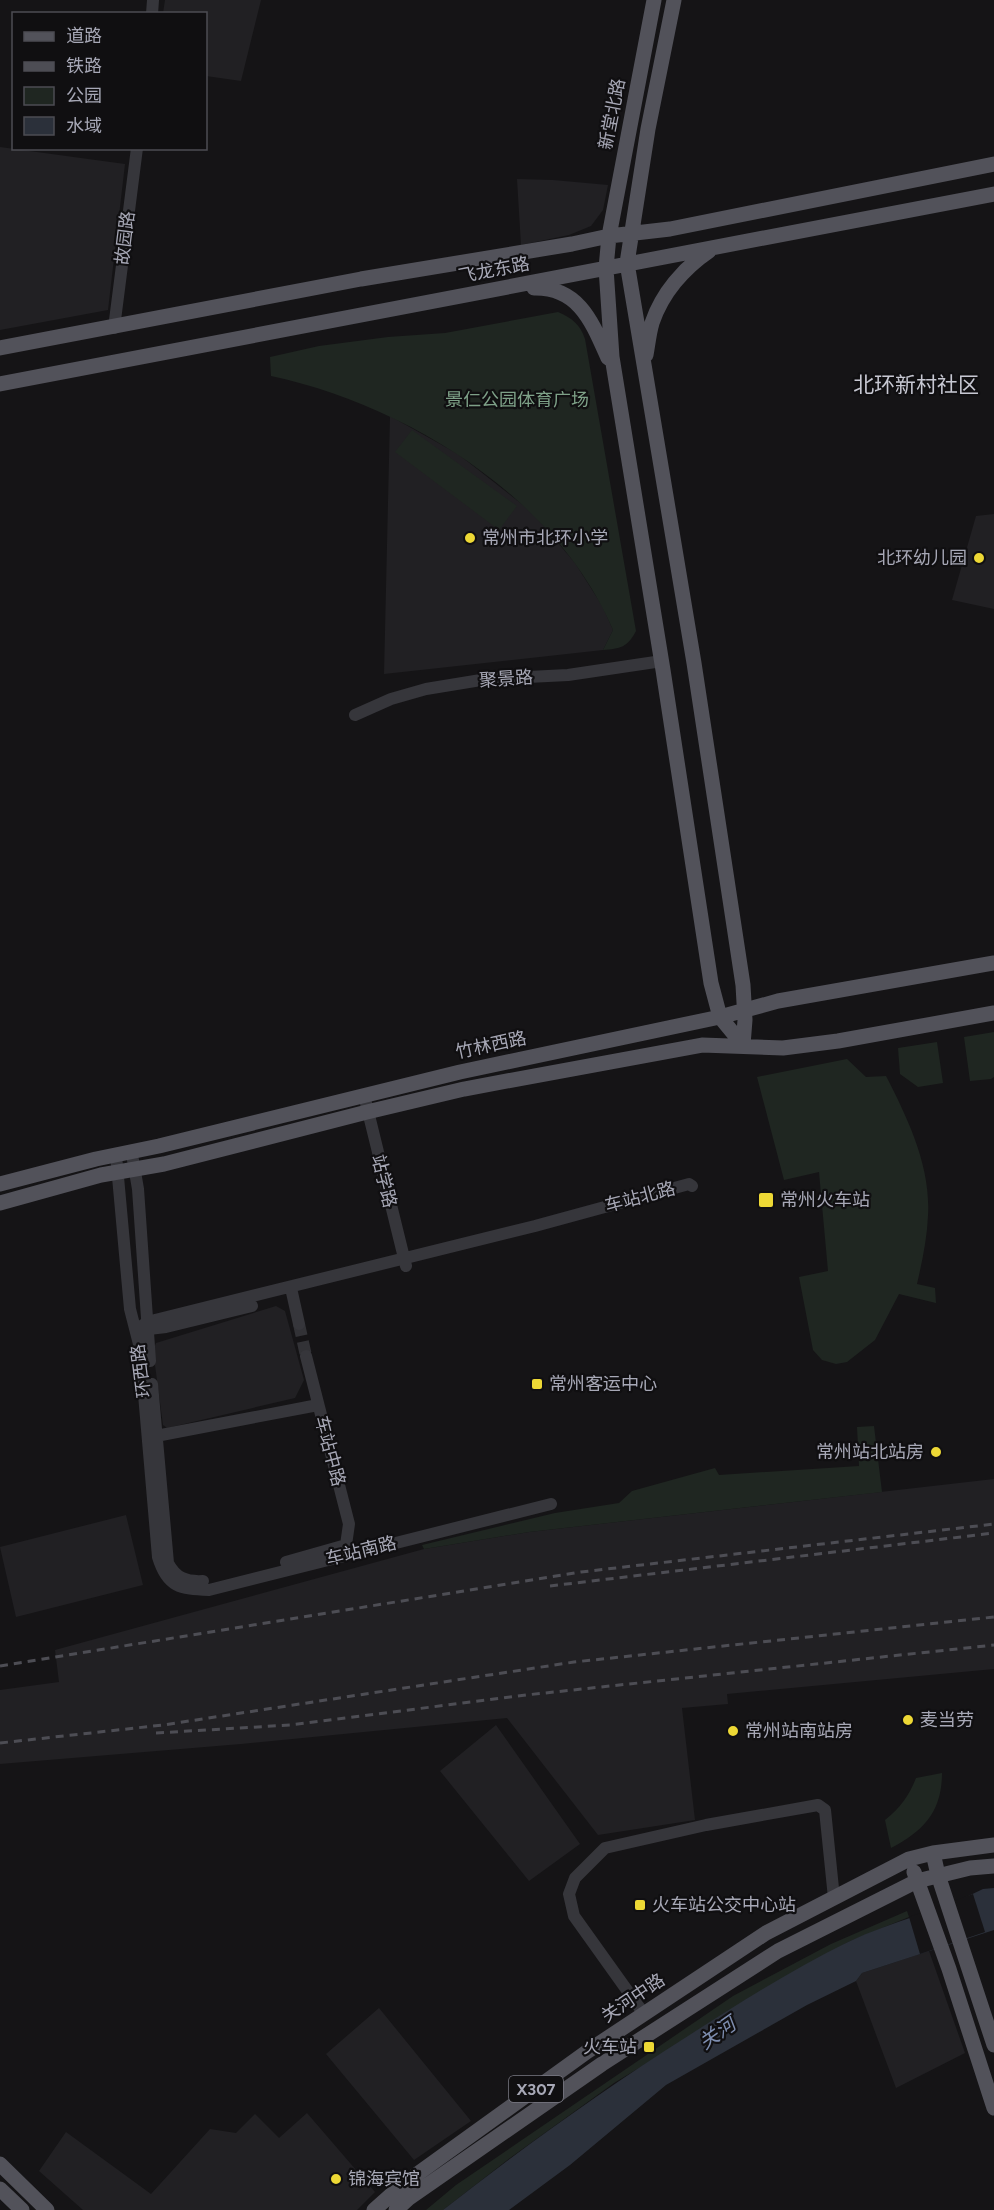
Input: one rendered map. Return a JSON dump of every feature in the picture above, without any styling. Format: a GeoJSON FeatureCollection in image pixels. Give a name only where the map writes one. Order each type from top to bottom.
{"type":"FeatureCollection","features":[{"type":"Feature","properties":{"kind":"main road","name":"新堂北路"},"geometry":{"type":"LineString","coordinates":[[614,372],[606,268],[609,236],[654,0]]}},
{"type":"Feature","properties":{"kind":"main road","name":"新堂北路"},"geometry":{"type":"LineString","coordinates":[[674,0],[648,129],[627,263],[694,663],[745,1015],[743,1045]]}},
{"type":"Feature","properties":{"kind":"main road","name":"飞龙东路"},"geometry":{"type":"LineString","coordinates":[[0,348],[361,279],[609,236],[670,229],[994,164]]}},
{"type":"Feature","properties":{"kind":"main road","name":"飞龙东路"},"geometry":{"type":"LineString","coordinates":[[0,384],[994,194]]}},
{"type":"Feature","properties":{"kind":"main road"},"geometry":{"type":"LineString","coordinates":[[644,365],[652,322],[671,286],[692,263],[714,248]]}},
{"type":"Feature","properties":{"kind":"main road"},"geometry":{"type":"LineString","coordinates":[[503,288],[549,288],[571,297],[591,321],[614,372],[662,661],[711,983],[720,1017],[743,1045]]}},
{"type":"Feature","properties":{"kind":"main road","name":"竹林西路"},"geometry":{"type":"LineString","coordinates":[[0,1184],[460,1072],[720,1017],[745,1015],[778,1001],[994,963]]}},
{"type":"Feature","properties":{"kind":"main road","name":"竹林西路"},"geometry":{"type":"LineString","coordinates":[[0,1203],[101,1175],[135,1170],[464,1089],[690,1047],[743,1045],[783,1048],[994,1013]]}},
{"type":"Feature","properties":{"kind":"main road","name":"关河中路"},"geometry":{"type":"LineString","coordinates":[[374,2210],[402,2185],[588,2051],[766,1934],[909,1859],[933,1853],[994,1845]]}},
{"type":"Feature","properties":{"kind":"main road"},"geometry":{"type":"LineString","coordinates":[[933,1853],[944,1895],[994,2045]]}},
{"type":"Feature","properties":{"kind":"main road"},"geometry":{"type":"LineString","coordinates":[[909,1859],[949,1969],[994,2108]]}},
{"type":"Feature","properties":{"kind":"main road"},"geometry":{"type":"LineString","coordinates":[[396,2210],[409,2198],[602,2064],[778,1951],[917,1881],[970,1868],[994,1866]]}},
{"type":"Feature","properties":{"kind":"main road"},"geometry":{"type":"LineString","coordinates":[[0,2164],[48,2210]]}},
{"type":"Feature","properties":{"kind":"main road"},"geometry":{"type":"LineString","coordinates":[[0,2189],[22,2210]]}},
{"type":"Feature","properties":{"kind":"street","name":"故园路"},"geometry":{"type":"LineString","coordinates":[[114,328],[137,150]]}},
{"type":"Feature","properties":{"kind":"street","name":"聚景路"},"geometry":{"type":"LineString","coordinates":[[355,715],[391,699],[426,689],[487,679],[568,675],[662,661]]}},
{"type":"Feature","properties":{"kind":"street","name":"站学路"},"geometry":{"type":"LineString","coordinates":[[364,1095],[405,1262]]}},
{"type":"Feature","properties":{"kind":"street","name":"环西路"},"geometry":{"type":"LineString","coordinates":[[124,1154],[135,1170],[138,1189],[144,1328],[168,1563],[173,1578]]}},
{"type":"Feature","properties":{"kind":"street","name":"环西路"},"geometry":{"type":"LineString","coordinates":[[124,1154],[119,1172],[130,1309],[144,1328],[140,1348],[158,1557],[162,1571],[173,1578]]}},
{"type":"Feature","properties":{"kind":"street","name":"车站北路"},"geometry":{"type":"LineString","coordinates":[[144,1328],[689,1191],[692,1186],[689,1184],[586,1216]]}},
{"type":"Feature","properties":{"kind":"street"},"geometry":{"type":"LineString","coordinates":[[292,1292],[298,1324]]}},
{"type":"Feature","properties":{"kind":"street","name":"车站中路"},"geometry":{"type":"LineString","coordinates":[[306,1356],[349,1524],[346,1545]]}},
{"type":"Feature","properties":{"kind":"street"},"geometry":{"type":"LineString","coordinates":[[156,1437],[318,1405]]}},
{"type":"Feature","properties":{"kind":"street","name":"车站南路"},"geometry":{"type":"LineString","coordinates":[[173,1578],[183,1589],[209,1590],[551,1504]]}},
{"type":"Feature","properties":{"kind":"street","name":"车站南路"},"geometry":{"type":"LineString","coordinates":[[173,1578],[188,1582],[208,1581],[346,1545]]}},
{"type":"Feature","properties":{"kind":"street"},"geometry":{"type":"LineString","coordinates":[[644,2014],[574,1916],[569,1894],[575,1878],[605,1848],[706,1824],[818,1805],[825,1810],[834,1898]]}},
{"type":"Feature","properties":{"kind":"shaded area"},"geometry":{"type":"Polygon","coordinates":[[[165,0],[261,0],[241,81],[207,76],[207,12],[163,12],[165,0]]]}},
{"type":"Feature","properties":{"kind":"shaded area"},"geometry":{"type":"Polygon","coordinates":[[[0,147],[125,164],[108,310],[0,330],[0,147]]]}},
{"type":"Feature","properties":{"kind":"shaded area"},"geometry":{"type":"Polygon","coordinates":[[[517,179],[608,185],[603,210],[591,226],[569,235],[521,245],[517,179]]]}},
{"type":"Feature","properties":{"kind":"shaded area","name":"常州市北环小学"},"geometry":{"type":"Polygon","coordinates":[[[390,416],[458,454],[532,512],[575,563],[603,607],[613,630],[603,650],[384,674],[390,416]]]}},
{"type":"Feature","properties":{"kind":"shaded area","name":"北环幼儿园"},"geometry":{"type":"Polygon","coordinates":[[[994,514],[994,609],[952,600],[976,516],[994,514]]]}},
{"type":"Feature","properties":{"kind":"shaded area"},"geometry":{"type":"Polygon","coordinates":[[[276,1306],[285,1311],[304,1380],[295,1398],[167,1428],[163,1425],[153,1350],[156,1343],[276,1306]]]}},
{"type":"Feature","properties":{"kind":"shaded area"},"geometry":{"type":"Polygon","coordinates":[[[994,1479],[994,1669],[727,1694],[728,1704],[682,1708],[695,1820],[598,1835],[507,1718],[241,1744],[0,1764],[0,1690],[59,1682],[55,1650],[424,1549],[529,1532],[994,1479]]]}},
{"type":"Feature","properties":{"kind":"shaded area"},"geometry":{"type":"Polygon","coordinates":[[[126,1515],[143,1585],[16,1617],[0,1547],[126,1515]]]}},
{"type":"Feature","properties":{"kind":"shaded area"},"geometry":{"type":"Polygon","coordinates":[[[496,1725],[580,1844],[529,1881],[440,1771],[496,1725]]]}},
{"type":"Feature","properties":{"kind":"shaded area"},"geometry":{"type":"Polygon","coordinates":[[[929,1951],[965,2053],[896,2088],[856,1981],[862,1973],[929,1951]]]}},
{"type":"Feature","properties":{"kind":"shaded area"},"geometry":{"type":"Polygon","coordinates":[[[379,2008],[471,2121],[414,2160],[326,2054],[379,2008]]]}},
{"type":"Feature","properties":{"kind":"shaded area"},"geometry":{"type":"Polygon","coordinates":[[[307,2113],[375,2192],[357,2210],[83,2210],[39,2171],[66,2132],[151,2194],[210,2129],[236,2133],[255,2114],[279,2138],[307,2113]]]}},
{"type":"Feature","properties":{"kind":"green space","name":"景仁公园体育广场"},"geometry":{"type":"Polygon","coordinates":[[[558,312],[575,322],[585,339],[636,631],[627,644],[614,649],[603,650],[613,630],[588,582],[555,539],[516,499],[472,464],[424,434],[374,409],[322,390],[271,376],[270,357],[319,346],[388,337],[445,333],[558,312]]]}},
{"type":"Feature","properties":{"kind":"green space"},"geometry":{"type":"Polygon","coordinates":[[[412,430],[517,506],[499,530],[395,452],[412,430]]]}},
{"type":"Feature","properties":{"kind":"green space"},"geometry":{"type":"Polygon","coordinates":[[[994,1032],[994,1077],[970,1081],[964,1037],[994,1032]]]}},
{"type":"Feature","properties":{"kind":"green space"},"geometry":{"type":"Polygon","coordinates":[[[937,1042],[943,1083],[918,1087],[900,1074],[898,1048],[937,1042]]]}},
{"type":"Feature","properties":{"kind":"green space"},"geometry":{"type":"Polygon","coordinates":[[[847,1059],[866,1077],[886,1076],[910,1126],[922,1161],[928,1197],[927,1233],[917,1284],[935,1288],[936,1303],[899,1294],[875,1340],[847,1362],[836,1364],[822,1360],[813,1350],[799,1277],[828,1271],[819,1172],[784,1180],[757,1077],[847,1059]]]}},
{"type":"Feature","properties":{"kind":"green space"},"geometry":{"type":"Polygon","coordinates":[[[874,1426],[882,1492],[529,1532],[424,1549],[422,1545],[555,1513],[619,1503],[632,1491],[715,1468],[719,1475],[859,1466],[857,1427],[874,1426]]]}},
{"type":"Feature","properties":{"kind":"green space"},"geometry":{"type":"Polygon","coordinates":[[[942,1773],[939,1798],[929,1818],[922,1827],[891,1848],[885,1820],[904,1801],[916,1778],[942,1773]]]}},
{"type":"Feature","properties":{"kind":"green space"},"geometry":{"type":"Polygon","coordinates":[[[907,1911],[909,1917],[848,1942],[614,2083],[443,2210],[426,2210],[456,2185],[733,1996],[831,1944],[907,1911]]]}},
{"type":"Feature","properties":{"kind":"water","name":"关河"},"geometry":{"type":"Polygon","coordinates":[[[994,1888],[994,1930],[862,1973],[856,1981],[807,2005],[666,2085],[570,2165],[509,2210],[443,2210],[594,2098],[656,2056],[787,1975],[848,1942],[950,1904],[983,1889],[994,1888]]]}},
{"type":"Feature","properties":{"kind":"pier"},"geometry":{"type":"Polygon","coordinates":[[[973,1894],[985,1932],[920,1954],[909,1917],[973,1894]]]}},
{"type":"Feature","properties":{"kind":"tunnel"},"geometry":{"type":"LineString","coordinates":[[299,1324],[306,1356]]}},
{"type":"Feature","properties":{"kind":"railway"},"geometry":{"type":"LineString","coordinates":[[0,1666],[581,1572],[994,1524]]}},
{"type":"Feature","properties":{"kind":"railway"},"geometry":{"type":"LineString","coordinates":[[550,1586],[994,1533]]}},
{"type":"Feature","properties":{"kind":"railway"},"geometry":{"type":"LineString","coordinates":[[0,1743],[163,1725],[574,1662],[994,1617]]}},
{"type":"Feature","properties":{"kind":"railway"},"geometry":{"type":"LineString","coordinates":[[156,1733],[290,1725],[526,1695],[994,1645]]}},
{"type":"Feature","properties":{"kind":"place","name":"常州市北环小学"},"geometry":{"type":"Point","coordinates":[470,538]}},
{"type":"Feature","properties":{"kind":"place","name":"北环幼儿园"},"geometry":{"type":"Point","coordinates":[979,558]}},
{"type":"Feature","properties":{"kind":"place","name":"常州火车站"},"geometry":{"type":"Point","coordinates":[766,1200]}},
{"type":"Feature","properties":{"kind":"place","name":"常州客运中心"},"geometry":{"type":"Point","coordinates":[537,1384]}},
{"type":"Feature","properties":{"kind":"place","name":"常州站北站房"},"geometry":{"type":"Point","coordinates":[936,1452]}},
{"type":"Feature","properties":{"kind":"place","name":"麦当劳"},"geometry":{"type":"Point","coordinates":[908,1720]}},
{"type":"Feature","properties":{"kind":"place","name":"常州站南站房"},"geometry":{"type":"Point","coordinates":[733,1731]}},
{"type":"Feature","properties":{"kind":"place","name":"火车站公交中心站"},"geometry":{"type":"Point","coordinates":[640,1905]}},
{"type":"Feature","properties":{"kind":"place","name":"火车站"},"geometry":{"type":"Point","coordinates":[649,2047]}},
{"type":"Feature","properties":{"kind":"place","name":"锦海宾馆"},"geometry":{"type":"Point","coordinates":[336,2179]}},
{"type":"Feature","properties":{"kind":"district","name":"北环新村社区"},"geometry":{"type":"Point","coordinates":[916,385]}}]}
